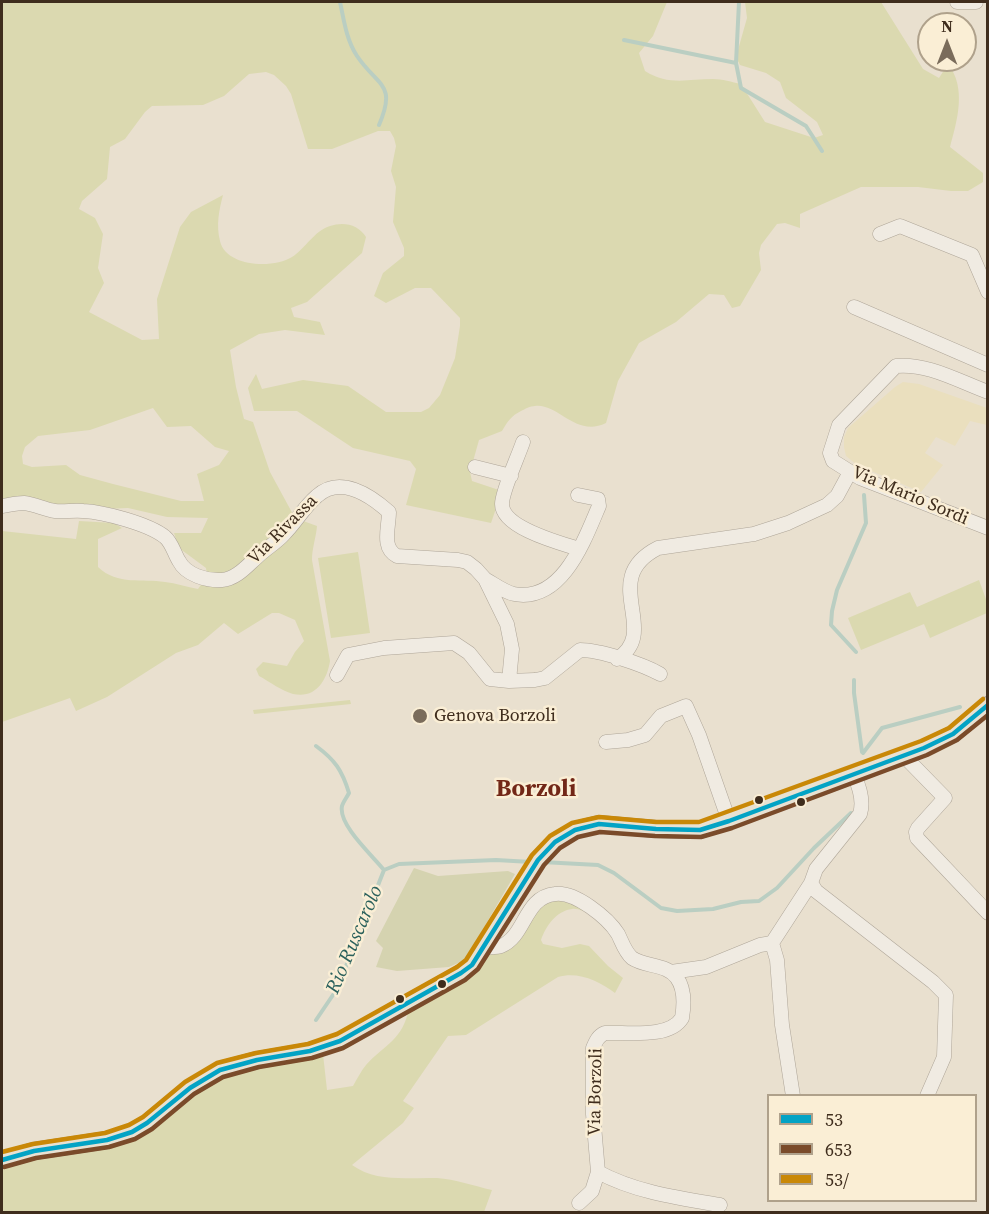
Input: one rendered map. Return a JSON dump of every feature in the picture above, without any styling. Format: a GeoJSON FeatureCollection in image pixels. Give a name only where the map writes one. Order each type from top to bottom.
{"type":"FeatureCollection","features":[{"type":"Feature","properties":{"kind":"main road"},"geometry":{"type":"LineString","coordinates":[[4,1160],[34,1151],[107,1140],[132,1132],[147,1123],[190,1088],[220,1070],[257,1060],[310,1051],[340,1041],[461,973],[472,965],[535,865],[555,842],[575,830],[599,825],[700,830],[729,822],[904,756],[953,734],[987,705]]}},
{"type":"Feature","properties":{"kind":"street"},"geometry":{"type":"LineString","coordinates":[[957,2],[976,2]]}},
{"type":"Feature","properties":{"kind":"street"},"geometry":{"type":"LineString","coordinates":[[880,234],[900,226],[972,255],[987,292]]}},
{"type":"Feature","properties":{"kind":"street"},"geometry":{"type":"LineString","coordinates":[[854,307],[987,364]]}},
{"type":"Feature","properties":{"kind":"street","name":"Via Mario Sordi"},"geometry":{"type":"LineString","coordinates":[[986,524],[850,472],[833,461],[830,453],[839,425],[896,366],[912,364],[927,368],[987,392]]}},
{"type":"Feature","properties":{"kind":"street"},"geometry":{"type":"LineString","coordinates":[[523,442],[502,501],[507,517],[512,522],[543,537],[579,549]]}},
{"type":"Feature","properties":{"kind":"street"},"geometry":{"type":"LineString","coordinates":[[475,467],[511,476]]}},
{"type":"Feature","properties":{"kind":"street"},"geometry":{"type":"LineString","coordinates":[[617,658],[629,649],[633,641],[630,580],[640,561],[647,554],[658,548],[754,534],[788,523],[827,505],[837,496],[850,472]]}},
{"type":"Feature","properties":{"kind":"street","name":"Via Rivassa"},"geometry":{"type":"LineString","coordinates":[[2,506],[26,503],[54,511],[84,511],[147,527],[165,537],[172,546],[179,563],[193,575],[224,580],[236,575],[284,534],[318,495],[328,488],[341,486],[352,488],[381,504],[389,512],[387,538],[388,548],[392,553],[397,556],[467,562],[485,579]]}},
{"type":"Feature","properties":{"kind":"street"},"geometry":{"type":"LineString","coordinates":[[485,579],[511,594],[536,594],[553,585],[562,576],[579,549],[599,503],[595,497],[578,495]]}},
{"type":"Feature","properties":{"kind":"street"},"geometry":{"type":"LineString","coordinates":[[485,579],[507,624],[512,648],[509,681]]}},
{"type":"Feature","properties":{"kind":"street"},"geometry":{"type":"LineString","coordinates":[[337,675],[348,655],[360,651],[454,643],[469,652],[490,679],[509,681],[545,678],[580,650],[617,658],[660,674]]}},
{"type":"Feature","properties":{"kind":"street"},"geometry":{"type":"LineString","coordinates":[[606,742],[628,740],[645,735],[662,716],[686,706],[699,735],[729,822]]}},
{"type":"Feature","properties":{"kind":"street"},"geometry":{"type":"LineString","coordinates":[[904,756],[945,798],[918,828],[917,838],[987,913]]}},
{"type":"Feature","properties":{"kind":"street"},"geometry":{"type":"LineString","coordinates":[[483,948],[497,947],[509,941],[539,899],[560,893],[585,903],[611,924],[631,957],[671,972],[706,967],[760,945],[772,943],[811,883],[816,869],[860,814],[862,804],[859,785],[854,775]]}},
{"type":"Feature","properties":{"kind":"street"},"geometry":{"type":"LineString","coordinates":[[811,883],[816,891],[933,982],[946,995],[944,1058],[927,1094]]}},
{"type":"Feature","properties":{"kind":"street"},"geometry":{"type":"LineString","coordinates":[[772,943],[777,960],[782,1025],[793,1094]]}},
{"type":"Feature","properties":{"kind":"street","name":"Via Borzoli"},"geometry":{"type":"LineString","coordinates":[[598,1172],[593,1114],[593,1048],[595,1042],[605,1033],[664,1031],[678,1023],[683,1012],[682,991],[677,977],[671,972]]}},
{"type":"Feature","properties":{"kind":"street"},"geometry":{"type":"LineString","coordinates":[[579,1203],[592,1191],[598,1172],[614,1181],[657,1194],[720,1205]]}},
{"type":"Feature","properties":{"kind":"shaded area"},"geometry":{"type":"Polygon","coordinates":[[[2,2],[667,2],[653,36],[639,53],[645,71],[662,79],[678,81],[716,79],[741,84],[765,122],[814,138],[823,135],[817,122],[786,98],[780,82],[766,73],[740,65],[736,57],[747,18],[745,2],[881,2],[917,59],[917,72],[928,72],[939,78],[943,72],[954,73],[959,105],[950,147],[983,173],[983,182],[968,191],[918,187],[861,187],[800,214],[800,228],[785,223],[777,224],[761,245],[759,253],[761,270],[740,306],[732,308],[724,295],[709,294],[676,322],[639,343],[618,381],[606,423],[585,426],[543,406],[533,406],[515,415],[502,431],[479,440],[470,472],[472,481],[502,491],[491,523],[406,505],[416,469],[410,461],[353,448],[297,411],[254,411],[248,388],[256,374],[262,389],[303,380],[348,386],[386,412],[421,412],[429,408],[440,395],[455,358],[460,318],[431,288],[415,288],[386,303],[374,296],[383,273],[404,256],[404,248],[393,222],[396,187],[391,171],[396,146],[390,131],[378,131],[332,149],[308,149],[291,94],[274,75],[266,72],[249,74],[224,96],[203,105],[152,106],[125,139],[110,147],[107,179],[82,201],[79,209],[95,218],[103,234],[98,268],[104,283],[89,312],[142,340],[159,339],[157,299],[180,227],[191,212],[223,195],[218,218],[220,241],[224,250],[240,261],[262,264],[284,261],[297,254],[320,231],[335,225],[346,224],[355,227],[366,237],[362,253],[307,302],[291,308],[294,317],[320,322],[325,335],[285,330],[259,334],[230,350],[244,419],[253,422],[270,472],[295,518],[317,526],[312,560],[330,661],[326,675],[319,686],[308,694],[293,694],[259,676],[256,669],[263,662],[287,666],[304,641],[295,620],[279,613],[272,613],[238,634],[224,623],[198,645],[176,653],[107,697],[76,711],[70,698],[2,722],[2,531],[76,539],[79,521],[114,523],[122,528],[98,539],[98,567],[106,573],[122,579],[156,581],[198,589],[207,576],[206,568],[179,548],[174,533],[201,533],[208,518],[167,517],[128,508],[105,509],[2,500],[2,2]],[[153,408],[90,430],[38,436],[25,447],[22,456],[23,464],[32,467],[66,465],[80,475],[113,484],[181,501],[204,501],[197,474],[219,465],[229,451],[215,447],[191,426],[167,427],[153,408]]]}},
{"type":"Feature","properties":{"kind":"shaded area"},"geometry":{"type":"Polygon","coordinates":[[[903,382],[919,384],[987,408],[987,425],[970,421],[955,446],[936,437],[925,453],[943,465],[921,492],[857,465],[846,456],[844,447],[844,437],[848,428],[903,382]]]}},
{"type":"Feature","properties":{"kind":"shaded area"},"geometry":{"type":"Polygon","coordinates":[[[358,552],[370,633],[331,638],[318,558],[358,552]]]}},
{"type":"Feature","properties":{"kind":"shaded area"},"geometry":{"type":"Polygon","coordinates":[[[979,580],[987,602],[987,613],[930,638],[924,624],[861,650],[848,618],[910,592],[917,607],[979,580]]]}},
{"type":"Feature","properties":{"kind":"shaded area"},"geometry":{"type":"Polygon","coordinates":[[[350,700],[351,704],[254,714],[253,710],[350,700]]]}},
{"type":"Feature","properties":{"kind":"shaded area"},"geometry":{"type":"Polygon","coordinates":[[[414,868],[438,876],[508,871],[515,874],[465,960],[449,967],[397,971],[376,967],[383,948],[376,941],[414,868]]]}},
{"type":"Feature","properties":{"kind":"shaded area"},"geometry":{"type":"Polygon","coordinates":[[[556,898],[573,903],[591,914],[574,909],[561,913],[552,920],[546,930],[541,940],[543,944],[562,948],[580,944],[589,946],[623,978],[615,993],[581,976],[558,977],[466,1035],[448,1036],[403,1101],[414,1108],[403,1123],[352,1165],[362,1171],[382,1177],[437,1178],[492,1190],[484,1212],[2,1212],[2,1170],[29,1161],[99,1150],[136,1140],[161,1124],[200,1089],[223,1076],[244,1069],[323,1054],[327,1090],[353,1086],[366,1065],[398,1035],[409,1008],[485,956],[500,953],[534,909],[556,898]]]}},
{"type":"Feature","properties":{"kind":"waterway"},"geometry":{"type":"LineString","coordinates":[[340,2],[353,50],[383,86],[386,101],[379,125]]}},
{"type":"Feature","properties":{"kind":"waterway","name":"Rio Ruscarolo"},"geometry":{"type":"LineString","coordinates":[[739,2],[736,63],[741,88],[806,126],[822,151]]}},
{"type":"Feature","properties":{"kind":"waterway"},"geometry":{"type":"LineString","coordinates":[[624,40],[736,63]]}},
{"type":"Feature","properties":{"kind":"waterway","name":"Rio Ruscarolo"},"geometry":{"type":"LineString","coordinates":[[856,652],[831,625],[837,590],[866,523],[864,495]]}},
{"type":"Feature","properties":{"kind":"waterway","name":"Rio Ruscarolo"},"geometry":{"type":"LineString","coordinates":[[854,680],[862,752]]}},
{"type":"Feature","properties":{"kind":"waterway"},"geometry":{"type":"LineString","coordinates":[[863,753],[882,728],[960,707]]}},
{"type":"Feature","properties":{"kind":"waterway"},"geometry":{"type":"LineString","coordinates":[[316,746],[337,766],[346,785],[349,793],[342,806],[345,822],[357,840],[384,870]]}},
{"type":"Feature","properties":{"kind":"waterway","name":"Rio Ruscarolo"},"geometry":{"type":"LineString","coordinates":[[542,862],[598,865],[614,873],[661,908],[677,911],[713,909],[741,902],[759,901],[777,888],[851,813]]}},
{"type":"Feature","properties":{"kind":"waterway","name":"Rio Ruscarolo"},"geometry":{"type":"LineString","coordinates":[[316,1020],[337,989],[384,870],[399,864],[496,860],[531,862]]}},
{"type":"Feature","properties":{"kind":"transit line","name":"53/"},"geometry":{"type":"LineString","coordinates":[[2,1152],[33,1144],[105,1133],[129,1125],[143,1117],[185,1082],[217,1063],[256,1053],[308,1044],[337,1034],[457,967],[466,960],[532,855],[550,836],[572,823],[599,817],[656,822],[699,822],[921,741],[949,728],[983,699]]}},
{"type":"Feature","properties":{"kind":"transit line","name":"53"},"geometry":{"type":"LineString","coordinates":[[2,1160],[34,1151],[107,1140],[132,1132],[147,1123],[190,1088],[220,1070],[257,1060],[310,1051],[340,1041],[461,973],[472,965],[538,860],[555,842],[575,830],[599,824],[700,830],[924,748],[953,734],[988,705]]}},
{"type":"Feature","properties":{"kind":"transit line","name":"653"},"geometry":{"type":"LineString","coordinates":[[4,1167],[36,1158],[109,1147],[135,1139],[152,1129],[194,1094],[223,1077],[259,1067],[312,1058],[343,1048],[465,980],[478,969],[544,865],[560,848],[578,837],[600,832],[701,837],[732,828],[927,755],[957,740],[988,715]]}},
{"type":"Feature","properties":{"kind":"place","name":"Genova Borzoli"},"geometry":{"type":"Point","coordinates":[420,716]}},
{"type":"Feature","properties":{"kind":"district","name":"Borzoli"},"geometry":{"type":"Point","coordinates":[536,790]}}]}
